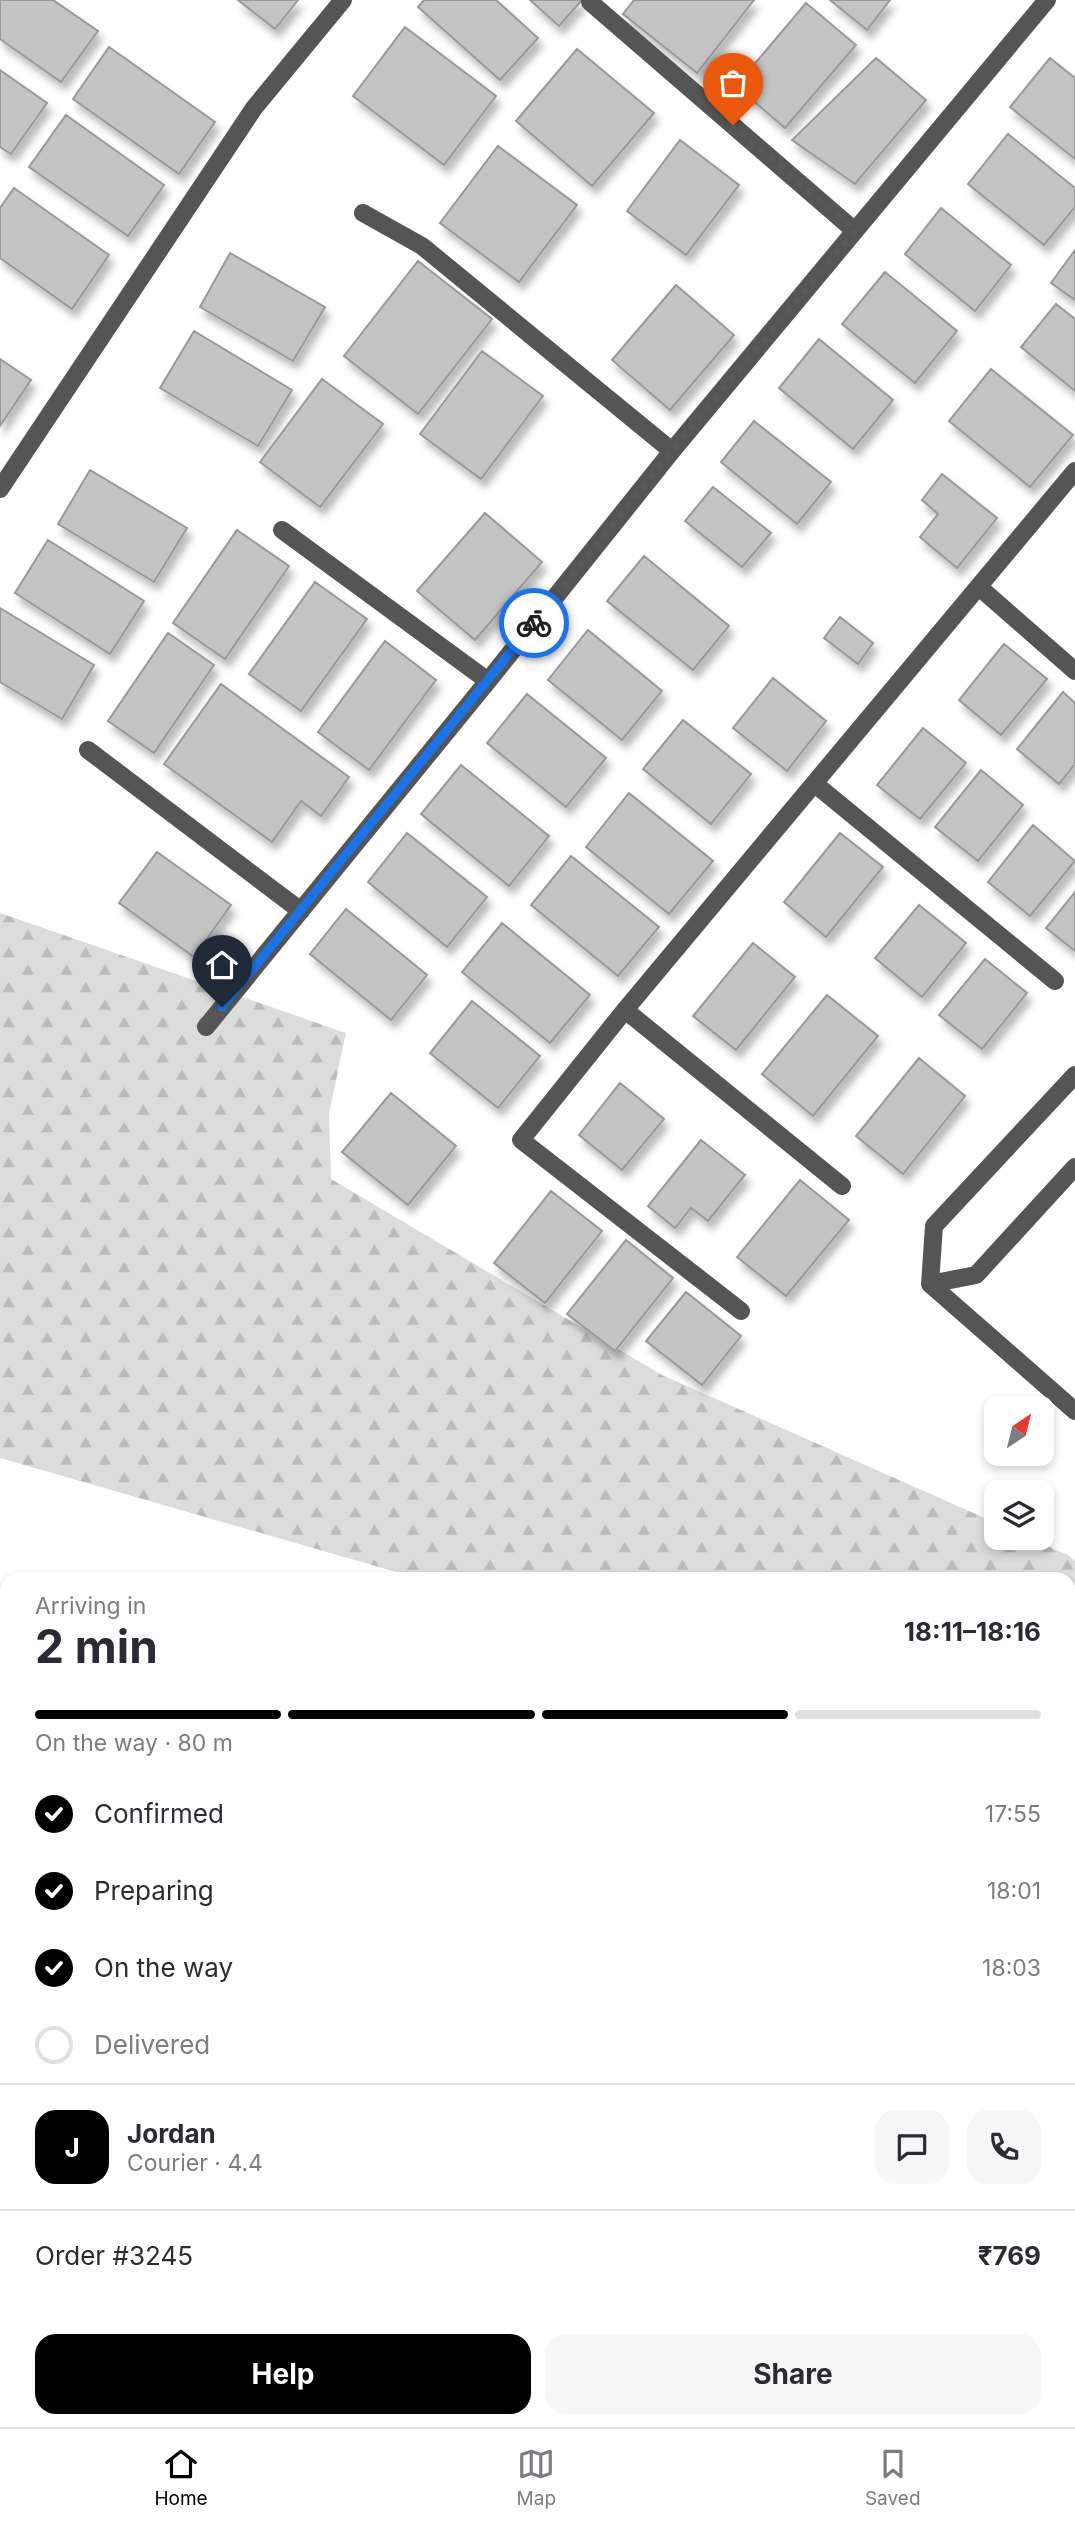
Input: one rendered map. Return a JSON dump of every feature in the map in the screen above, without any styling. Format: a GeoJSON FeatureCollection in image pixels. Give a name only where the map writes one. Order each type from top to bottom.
{"type":"FeatureCollection","features":[{"type":"Feature","properties":{"kind":"street"},"geometry":{"type":"LineString","coordinates":[[0,489],[254,108],[342,0]]}},
{"type":"Feature","properties":{"kind":"street"},"geometry":{"type":"LineString","coordinates":[[590,2],[855,231]]}},
{"type":"Feature","properties":{"kind":"street"},"geometry":{"type":"LineString","coordinates":[[206,1027],[1039,3]]}},
{"type":"Feature","properties":{"kind":"street"},"geometry":{"type":"LineString","coordinates":[[363,213],[422,246],[672,451]]}},
{"type":"Feature","properties":{"kind":"street"},"geometry":{"type":"LineString","coordinates":[[741,1311],[521,1140],[625,1010],[1075,471]]}},
{"type":"Feature","properties":{"kind":"street"},"geometry":{"type":"LineString","coordinates":[[282,530],[488,681]]}},
{"type":"Feature","properties":{"kind":"street"},"geometry":{"type":"LineString","coordinates":[[979,587],[1075,671]]}},
{"type":"Feature","properties":{"kind":"street"},"geometry":{"type":"LineString","coordinates":[[88,750],[301,911]]}},
{"type":"Feature","properties":{"kind":"street"},"geometry":{"type":"LineString","coordinates":[[815,784],[1055,981]]}},
{"type":"Feature","properties":{"kind":"street"},"geometry":{"type":"LineString","coordinates":[[625,1010],[842,1186]]}},
{"type":"Feature","properties":{"kind":"street"},"geometry":{"type":"LineString","coordinates":[[930,1284],[934,1226],[1075,1075]]}},
{"type":"Feature","properties":{"kind":"street"},"geometry":{"type":"LineString","coordinates":[[930,1284],[976,1275],[1075,1167]]}},
{"type":"Feature","properties":{"kind":"street"},"geometry":{"type":"LineString","coordinates":[[930,1284],[1075,1411]]}},
{"type":"Feature","properties":{"kind":"green space"},"geometry":{"type":"Polygon","coordinates":[[[0,913],[346,1033],[329,1113],[331,1179],[662,1375],[984,1518],[984,1550],[1054,1549],[1075,1561],[1075,1572],[396,1572],[0,1458],[0,913]]]}},
{"type":"Feature","properties":{"kind":"building"},"geometry":{"type":"Polygon","coordinates":[[[0,0],[53,0],[98,31],[61,82],[0,39],[0,0]]]}},
{"type":"Feature","properties":{"kind":"building"},"geometry":{"type":"Polygon","coordinates":[[[238,0],[298,0],[275,29],[238,0]]]}},
{"type":"Feature","properties":{"kind":"building"},"geometry":{"type":"Polygon","coordinates":[[[424,0],[496,0],[538,38],[500,80],[418,7],[424,0]]]}},
{"type":"Feature","properties":{"kind":"building"},"geometry":{"type":"Polygon","coordinates":[[[530,0],[582,0],[559,26],[530,0]]]}},
{"type":"Feature","properties":{"kind":"building"},"geometry":{"type":"Polygon","coordinates":[[[634,0],[754,0],[697,73],[623,14],[634,0]]]}},
{"type":"Feature","properties":{"kind":"building"},"geometry":{"type":"Polygon","coordinates":[[[830,0],[890,0],[867,30],[830,0]]]}},
{"type":"Feature","properties":{"kind":"building"},"geometry":{"type":"Polygon","coordinates":[[[806,3],[856,45],[785,128],[736,86],[806,3]]]}},
{"type":"Feature","properties":{"kind":"building"},"geometry":{"type":"Polygon","coordinates":[[[405,27],[496,96],[444,165],[353,96],[405,27]]]}},
{"type":"Feature","properties":{"kind":"building"},"geometry":{"type":"Polygon","coordinates":[[[109,47],[215,122],[179,174],[73,99],[109,47]]]}},
{"type":"Feature","properties":{"kind":"building"},"geometry":{"type":"Polygon","coordinates":[[[577,49],[654,113],[592,186],[516,121],[577,49]]]}},
{"type":"Feature","properties":{"kind":"building"},"geometry":{"type":"Polygon","coordinates":[[[876,58],[926,100],[855,184],[792,140],[876,58]]]}},
{"type":"Feature","properties":{"kind":"building"},"geometry":{"type":"Polygon","coordinates":[[[1050,58],[1075,78],[1075,159],[1010,107],[1050,58]]]}},
{"type":"Feature","properties":{"kind":"building"},"geometry":{"type":"Polygon","coordinates":[[[0,70],[47,103],[11,154],[0,147],[0,70]]]}},
{"type":"Feature","properties":{"kind":"building"},"geometry":{"type":"Polygon","coordinates":[[[66,115],[164,185],[128,236],[29,167],[66,115]]]}},
{"type":"Feature","properties":{"kind":"building"},"geometry":{"type":"Polygon","coordinates":[[[1008,134],[1075,188],[1075,207],[1044,245],[968,184],[1008,134]]]}},
{"type":"Feature","properties":{"kind":"building"},"geometry":{"type":"Polygon","coordinates":[[[680,140],[739,185],[686,255],[627,211],[680,140]]]}},
{"type":"Feature","properties":{"kind":"building"},"geometry":{"type":"Polygon","coordinates":[[[498,146],[577,205],[519,282],[440,223],[498,146]]]}},
{"type":"Feature","properties":{"kind":"building"},"geometry":{"type":"Polygon","coordinates":[[[14,188],[109,255],[72,309],[0,258],[0,208],[14,188]]]}},
{"type":"Feature","properties":{"kind":"building"},"geometry":{"type":"Polygon","coordinates":[[[941,208],[1011,265],[975,311],[905,254],[941,208]]]}},
{"type":"Feature","properties":{"kind":"building"},"geometry":{"type":"Polygon","coordinates":[[[1075,250],[1075,300],[1051,283],[1075,250]]]}},
{"type":"Feature","properties":{"kind":"building"},"geometry":{"type":"Polygon","coordinates":[[[230,253],[325,307],[293,361],[200,307],[230,253]]]}},
{"type":"Feature","properties":{"kind":"building"},"geometry":{"type":"Polygon","coordinates":[[[418,261],[492,319],[418,414],[344,356],[418,261]]]}},
{"type":"Feature","properties":{"kind":"building"},"geometry":{"type":"Polygon","coordinates":[[[885,272],[957,331],[915,383],[842,324],[885,272]]]}},
{"type":"Feature","properties":{"kind":"building"},"geometry":{"type":"Polygon","coordinates":[[[676,285],[734,335],[670,410],[612,360],[676,285]]]}},
{"type":"Feature","properties":{"kind":"building"},"geometry":{"type":"Polygon","coordinates":[[[1056,304],[1075,319],[1075,391],[1021,347],[1056,304]]]}},
{"type":"Feature","properties":{"kind":"building"},"geometry":{"type":"Polygon","coordinates":[[[194,331],[292,390],[258,446],[160,388],[194,331]]]}},
{"type":"Feature","properties":{"kind":"building"},"geometry":{"type":"Polygon","coordinates":[[[819,339],[893,400],[853,449],[779,388],[819,339]]]}},
{"type":"Feature","properties":{"kind":"building"},"geometry":{"type":"Polygon","coordinates":[[[482,351],[543,396],[481,479],[420,434],[482,351]]]}},
{"type":"Feature","properties":{"kind":"building"},"geometry":{"type":"Polygon","coordinates":[[[0,359],[31,380],[0,426],[0,359]]]}},
{"type":"Feature","properties":{"kind":"building"},"geometry":{"type":"Polygon","coordinates":[[[991,369],[1073,435],[1030,487],[949,421],[991,369]]]}},
{"type":"Feature","properties":{"kind":"building"},"geometry":{"type":"Polygon","coordinates":[[[322,379],[383,424],[320,507],[260,462],[322,379]]]}},
{"type":"Feature","properties":{"kind":"building"},"geometry":{"type":"Polygon","coordinates":[[[754,421],[831,482],[797,524],[721,462],[754,421]]]}},
{"type":"Feature","properties":{"kind":"building"},"geometry":{"type":"Polygon","coordinates":[[[90,470],[187,528],[154,582],[58,524],[90,470]]]}},
{"type":"Feature","properties":{"kind":"building"},"geometry":{"type":"Polygon","coordinates":[[[942,474],[997,518],[957,568],[920,537],[938,514],[922,500],[942,474]]]}},
{"type":"Feature","properties":{"kind":"building"},"geometry":{"type":"Polygon","coordinates":[[[713,487],[771,533],[742,567],[685,521],[713,487]]]}},
{"type":"Feature","properties":{"kind":"building"},"geometry":{"type":"Polygon","coordinates":[[[485,513],[542,562],[475,640],[417,591],[485,513]]]}},
{"type":"Feature","properties":{"kind":"building"},"geometry":{"type":"Polygon","coordinates":[[[237,530],[289,566],[225,659],[173,623],[237,530]]]}},
{"type":"Feature","properties":{"kind":"building"},"geometry":{"type":"Polygon","coordinates":[[[48,540],[144,601],[110,654],[15,593],[48,540]]]}},
{"type":"Feature","properties":{"kind":"building"},"geometry":{"type":"Polygon","coordinates":[[[644,556],[729,626],[693,670],[607,601],[644,556]]]}},
{"type":"Feature","properties":{"kind":"building"},"geometry":{"type":"Polygon","coordinates":[[[315,582],[367,619],[301,711],[249,674],[315,582]]]}},
{"type":"Feature","properties":{"kind":"building"},"geometry":{"type":"Polygon","coordinates":[[[0,608],[94,665],[62,719],[0,682],[0,608]]]}},
{"type":"Feature","properties":{"kind":"building"},"geometry":{"type":"Polygon","coordinates":[[[840,617],[873,643],[858,664],[824,638],[840,617]]]}},
{"type":"Feature","properties":{"kind":"building"},"geometry":{"type":"Polygon","coordinates":[[[588,630],[662,691],[622,740],[548,680],[588,630]]]}},
{"type":"Feature","properties":{"kind":"building"},"geometry":{"type":"Polygon","coordinates":[[[168,633],[214,665],[154,753],[108,721],[168,633]]]}},
{"type":"Feature","properties":{"kind":"building"},"geometry":{"type":"Polygon","coordinates":[[[385,641],[436,680],[369,770],[318,732],[385,641]]]}},
{"type":"Feature","properties":{"kind":"building"},"geometry":{"type":"Polygon","coordinates":[[[1004,644],[1047,679],[1001,735],[959,700],[1004,644]]]}},
{"type":"Feature","properties":{"kind":"building"},"geometry":{"type":"Polygon","coordinates":[[[773,678],[826,721],[787,771],[733,728],[773,678]]]}},
{"type":"Feature","properties":{"kind":"building"},"geometry":{"type":"Polygon","coordinates":[[[221,684],[349,777],[321,816],[301,801],[272,842],[164,764],[221,684]]]}},
{"type":"Feature","properties":{"kind":"building"},"geometry":{"type":"Polygon","coordinates":[[[1063,692],[1075,703],[1075,764],[1059,784],[1017,749],[1063,692]]]}},
{"type":"Feature","properties":{"kind":"building"},"geometry":{"type":"Polygon","coordinates":[[[527,694],[606,758],[566,807],[487,743],[527,694]]]}},
{"type":"Feature","properties":{"kind":"building"},"geometry":{"type":"Polygon","coordinates":[[[683,720],[751,774],[711,824],[643,769],[683,720]]]}},
{"type":"Feature","properties":{"kind":"building"},"geometry":{"type":"Polygon","coordinates":[[[923,728],[966,763],[920,819],[877,785],[923,728]]]}},
{"type":"Feature","properties":{"kind":"building"},"geometry":{"type":"Polygon","coordinates":[[[461,765],[549,836],[509,886],[421,814],[461,765]]]}},
{"type":"Feature","properties":{"kind":"building"},"geometry":{"type":"Polygon","coordinates":[[[981,770],[1023,805],[978,861],[935,827],[981,770]]]}},
{"type":"Feature","properties":{"kind":"building"},"geometry":{"type":"Polygon","coordinates":[[[629,793],[713,861],[669,914],[586,847],[629,793]]]}},
{"type":"Feature","properties":{"kind":"building"},"geometry":{"type":"Polygon","coordinates":[[[1033,825],[1075,861],[1030,916],[988,882],[1033,825]]]}},
{"type":"Feature","properties":{"kind":"building"},"geometry":{"type":"Polygon","coordinates":[[[407,833],[487,897],[447,947],[368,882],[407,833]]]}},
{"type":"Feature","properties":{"kind":"building"},"geometry":{"type":"Polygon","coordinates":[[[840,833],[883,867],[826,937],[784,902],[840,833]]]}},
{"type":"Feature","properties":{"kind":"building"},"geometry":{"type":"Polygon","coordinates":[[[157,852],[231,905],[194,957],[119,903],[157,852]]]}},
{"type":"Feature","properties":{"kind":"building"},"geometry":{"type":"Polygon","coordinates":[[[571,856],[659,927],[618,976],[531,905],[571,856]]]}},
{"type":"Feature","properties":{"kind":"building"},"geometry":{"type":"Polygon","coordinates":[[[1075,892],[1075,951],[1046,928],[1075,892]]]}},
{"type":"Feature","properties":{"kind":"building"},"geometry":{"type":"Polygon","coordinates":[[[919,905],[966,943],[922,997],[875,958],[919,905]]]}},
{"type":"Feature","properties":{"kind":"building"},"geometry":{"type":"Polygon","coordinates":[[[346,909],[427,975],[391,1020],[310,954],[346,909]]]}},
{"type":"Feature","properties":{"kind":"building"},"geometry":{"type":"Polygon","coordinates":[[[502,923],[590,995],[550,1043],[462,972],[502,923]]]}},
{"type":"Feature","properties":{"kind":"building"},"geometry":{"type":"Polygon","coordinates":[[[753,943],[795,977],[736,1050],[693,1016],[753,943]]]}},
{"type":"Feature","properties":{"kind":"building"},"geometry":{"type":"Polygon","coordinates":[[[985,959],[1027,993],[982,1049],[939,1015],[985,959]]]}},
{"type":"Feature","properties":{"kind":"building"},"geometry":{"type":"Polygon","coordinates":[[[827,995],[878,1036],[813,1116],[762,1074],[827,995]]]}},
{"type":"Feature","properties":{"kind":"building"},"geometry":{"type":"Polygon","coordinates":[[[472,1001],[540,1056],[498,1108],[430,1053],[472,1001]]]}},
{"type":"Feature","properties":{"kind":"building"},"geometry":{"type":"Polygon","coordinates":[[[919,1058],[965,1096],[903,1174],[856,1136],[919,1058]]]}},
{"type":"Feature","properties":{"kind":"building"},"geometry":{"type":"Polygon","coordinates":[[[620,1083],[664,1119],[622,1170],[579,1135],[620,1083]]]}},
{"type":"Feature","properties":{"kind":"building"},"geometry":{"type":"Polygon","coordinates":[[[391,1093],[456,1146],[408,1205],[342,1152],[391,1093]]]}},
{"type":"Feature","properties":{"kind":"building"},"geometry":{"type":"Polygon","coordinates":[[[701,1140],[745,1175],[708,1221],[691,1208],[675,1228],[648,1206],[701,1140]]]}},
{"type":"Feature","properties":{"kind":"building"},"geometry":{"type":"Polygon","coordinates":[[[800,1180],[849,1220],[786,1296],[737,1257],[800,1180]]]}},
{"type":"Feature","properties":{"kind":"building"},"geometry":{"type":"Polygon","coordinates":[[[551,1191],[602,1231],[545,1303],[494,1263],[551,1191]]]}},
{"type":"Feature","properties":{"kind":"building"},"geometry":{"type":"Polygon","coordinates":[[[626,1240],[673,1278],[615,1351],[567,1314],[626,1240]]]}},
{"type":"Feature","properties":{"kind":"building"},"geometry":{"type":"Polygon","coordinates":[[[686,1292],[741,1336],[702,1385],[646,1341],[686,1292]]]}},
{"type":"Feature","properties":{"kind":"way so far"},"geometry":{"type":"LineString","coordinates":[[534,623],[672,451],[855,231],[733,125]]}},
{"type":"Feature","properties":{"kind":"route"},"geometry":{"type":"LineString","coordinates":[[222,1007],[534,623]]}}]}
